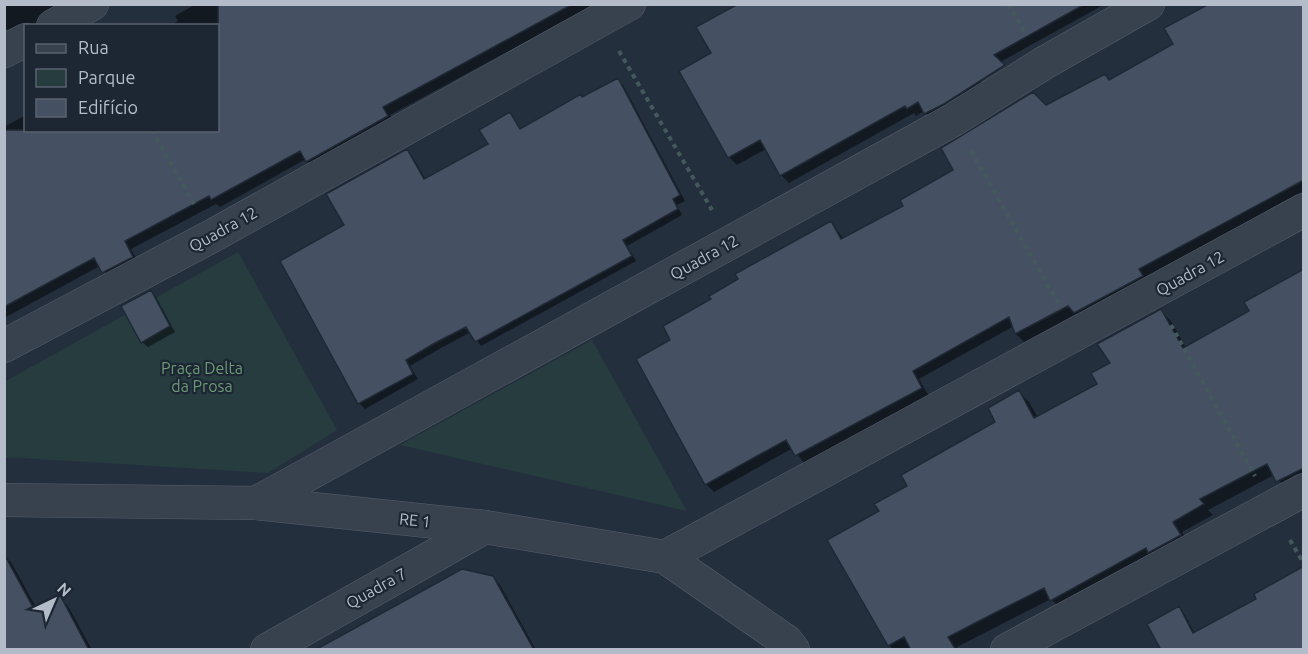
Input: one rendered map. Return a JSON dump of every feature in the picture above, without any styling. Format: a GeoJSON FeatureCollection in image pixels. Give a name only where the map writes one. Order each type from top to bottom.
{"type":"FeatureCollection","features":[{"type":"Feature","properties":{"kind":"street"},"geometry":{"type":"LineString","coordinates":[[57,24],[92,4]]}},
{"type":"Feature","properties":{"kind":"street","name":"Quadra 12"},"geometry":{"type":"LineString","coordinates":[[256,503],[953,120],[1044,63],[1148,4]]}},
{"type":"Feature","properties":{"kind":"street","name":"Quadra 12"},"geometry":{"type":"LineString","coordinates":[[4,346],[212,236],[615,12]]}},
{"type":"Feature","properties":{"kind":"street"},"geometry":{"type":"LineString","coordinates":[[4,51],[24,41]]}},
{"type":"Feature","properties":{"kind":"street","name":"Quadra 12"},"geometry":{"type":"LineString","coordinates":[[665,557],[1304,210]]}},
{"type":"Feature","properties":{"kind":"street"},"geometry":{"type":"LineString","coordinates":[[1007,650],[1304,490]]}},
{"type":"Feature","properties":{"kind":"street","name":"RE 1"},"geometry":{"type":"LineString","coordinates":[[5,500],[256,503],[485,527],[665,557],[783,647]]}},
{"type":"Feature","properties":{"kind":"street","name":"Quadra 7"},"geometry":{"type":"LineString","coordinates":[[267,650],[485,527]]}},
{"type":"Feature","properties":{"kind":"path"},"geometry":{"type":"LineString","coordinates":[[615,12],[730,242]]}},
{"type":"Feature","properties":{"kind":"path"},"geometry":{"type":"LineString","coordinates":[[953,120],[1076,335]]}},
{"type":"Feature","properties":{"kind":"path"},"geometry":{"type":"LineString","coordinates":[[153,132],[212,236]]}},
{"type":"Feature","properties":{"kind":"path"},"geometry":{"type":"LineString","coordinates":[[1153,293],[1272,507]]}},
{"type":"Feature","properties":{"kind":"green space","name":"Praça Delta da Prosa"},"geometry":{"type":"Polygon","coordinates":[[[238,252],[337,430],[268,473],[5,457],[4,382],[238,252]]]}},
{"type":"Feature","properties":{"kind":"green space"},"geometry":{"type":"Polygon","coordinates":[[[592,340],[687,511],[400,445],[592,340]]]}},
{"type":"Feature","properties":{"kind":"building"},"geometry":{"type":"Polygon","coordinates":[[[218,4],[573,4],[383,107],[388,116],[306,162],[300,151],[211,200],[209,196],[125,241],[133,257],[102,273],[94,258],[4,307],[4,130],[24,130],[24,132],[219,132],[218,4]]]}},
{"type":"Feature","properties":{"kind":"building"},"geometry":{"type":"Polygon","coordinates":[[[738,4],[1085,4],[994,55],[1005,65],[944,104],[924,114],[918,102],[907,109],[905,106],[780,176],[760,140],[728,158],[679,71],[711,53],[696,27],[738,4]]]}},
{"type":"Feature","properties":{"kind":"building"},"geometry":{"type":"Polygon","coordinates":[[[1209,4],[1304,4],[1304,180],[1139,269],[1143,276],[1074,313],[1068,306],[1015,334],[1009,317],[913,371],[922,388],[795,456],[786,440],[705,485],[636,359],[670,340],[663,326],[711,299],[709,296],[738,279],[735,274],[831,221],[841,239],[903,206],[900,200],[953,170],[941,148],[1033,92],[1046,105],[1105,74],[1109,80],[1173,44],[1164,28],[1209,4]]]}},
{"type":"Feature","properties":{"kind":"building"},"geometry":{"type":"Polygon","coordinates":[[[618,78],[680,195],[673,199],[678,209],[623,240],[632,256],[475,342],[466,327],[435,343],[406,360],[413,374],[358,404],[280,261],[344,225],[326,194],[407,149],[424,179],[488,144],[479,130],[510,112],[520,129],[581,94],[582,97],[618,78]]]}},
{"type":"Feature","properties":{"kind":"building"},"geometry":{"type":"Polygon","coordinates":[[[1304,269],[1304,468],[1276,482],[1267,464],[1200,499],[1204,504],[1173,522],[1181,535],[1148,553],[1146,548],[1050,601],[1044,588],[981,620],[948,637],[956,650],[911,650],[904,637],[888,646],[827,540],[879,511],[874,504],[907,486],[901,475],[995,422],[988,408],[1019,390],[1034,418],[1097,384],[1091,373],[1110,363],[1097,344],[1161,309],[1183,348],[1249,311],[1244,302],[1304,269]]]}},
{"type":"Feature","properties":{"kind":"building"},"geometry":{"type":"Polygon","coordinates":[[[151,290],[170,326],[141,343],[121,306],[151,290]]]}},
{"type":"Feature","properties":{"kind":"building"},"geometry":{"type":"Polygon","coordinates":[[[4,554],[34,609],[60,595],[89,650],[4,650],[4,554]]]}},
{"type":"Feature","properties":{"kind":"building"},"geometry":{"type":"Polygon","coordinates":[[[1304,566],[1304,650],[1161,650],[1147,624],[1179,606],[1193,633],[1256,599],[1254,594],[1304,566]]]}},
{"type":"Feature","properties":{"kind":"building"},"geometry":{"type":"Polygon","coordinates":[[[462,569],[493,576],[534,650],[315,650],[462,569]]]}}]}
